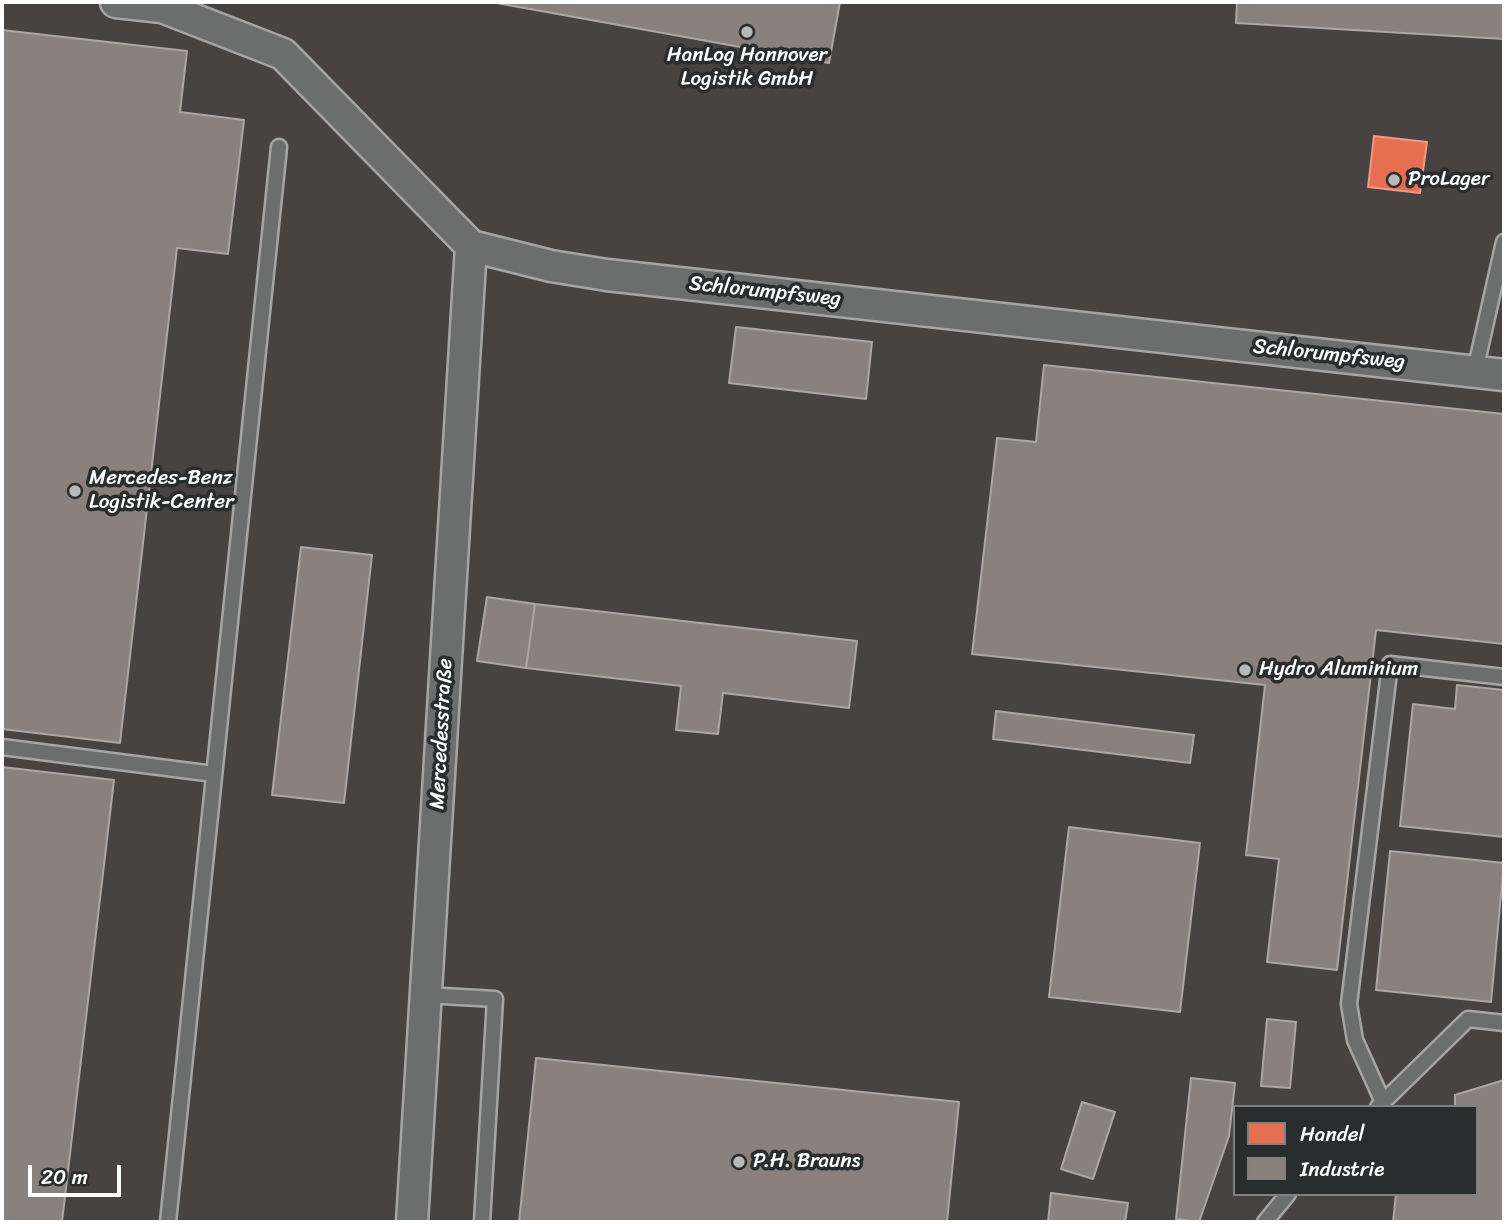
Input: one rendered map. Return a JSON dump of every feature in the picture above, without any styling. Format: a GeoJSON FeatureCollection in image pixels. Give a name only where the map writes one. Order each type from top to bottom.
{"type":"FeatureCollection","features":[{"type":"Feature","properties":{"kind":"street"},"geometry":{"type":"LineString","coordinates":[[116,2],[162,7],[282,54],[471,246]]}},
{"type":"Feature","properties":{"kind":"street","name":"Schlorumpfsweg"},"geometry":{"type":"LineString","coordinates":[[471,246],[551,266],[607,275],[1490,373]]}},
{"type":"Feature","properties":{"kind":"street","name":"Mercedesstraße"},"geometry":{"type":"LineString","coordinates":[[412,1222],[471,246]]}},
{"type":"Feature","properties":{"kind":"lane"},"geometry":{"type":"LineString","coordinates":[[168,1222],[279,147]]}},
{"type":"Feature","properties":{"kind":"lane"},"geometry":{"type":"LineString","coordinates":[[1490,373],[1504,242]]}},
{"type":"Feature","properties":{"kind":"lane"},"geometry":{"type":"LineString","coordinates":[[1504,677],[1390,664],[1349,1004],[1355,1040],[1380,1104],[1468,1019],[1504,1023]]}},
{"type":"Feature","properties":{"kind":"lane"},"geometry":{"type":"LineString","coordinates":[[2,747],[214,774]]}},
{"type":"Feature","properties":{"kind":"lane"},"geometry":{"type":"LineString","coordinates":[[426,995],[495,999],[482,1222]]}},
{"type":"Feature","properties":{"kind":"lane"},"geometry":{"type":"LineString","coordinates":[[1265,1222],[1286,1196]]}},
{"type":"Feature","properties":{"kind":"shaded area"},"geometry":{"type":"Polygon","coordinates":[[[2,2],[1504,2],[1504,1222],[2,1222],[2,2]]]}},
{"type":"Feature","properties":{"kind":"building: Handel"},"geometry":{"type":"Polygon","coordinates":[[[1374,136],[1427,142],[1420,193],[1368,187],[1374,136]]]}},
{"type":"Feature","properties":{"kind":"building: Industrie","name":"HanLog Hannover Logistik GmbH"},"geometry":{"type":"Polygon","coordinates":[[[491,2],[840,2],[829,63],[491,2]]]}},
{"type":"Feature","properties":{"kind":"building: Industrie"},"geometry":{"type":"Polygon","coordinates":[[[1237,2],[1504,2],[1504,39],[1236,23],[1237,2]]]}},
{"type":"Feature","properties":{"kind":"building: Industrie","name":"Mercedes-Benz Logistik-Center"},"geometry":{"type":"Polygon","coordinates":[[[2,30],[187,51],[180,112],[244,120],[228,254],[177,248],[120,743],[2,729],[2,30]]]}},
{"type":"Feature","properties":{"kind":"building: Industrie"},"geometry":{"type":"Polygon","coordinates":[[[736,327],[872,342],[866,399],[729,383],[736,327]]]}},
{"type":"Feature","properties":{"kind":"building: Industrie","name":"Hydro Aluminium"},"geometry":{"type":"Polygon","coordinates":[[[1044,365],[1504,414],[1504,644],[1376,630],[1337,970],[1267,962],[1279,859],[1246,855],[1265,685],[972,654],[997,438],[1036,442],[1044,365]]]}},
{"type":"Feature","properties":{"kind":"building: Industrie"},"geometry":{"type":"Polygon","coordinates":[[[301,547],[372,555],[344,803],[272,795],[301,547]]]}},
{"type":"Feature","properties":{"kind":"building: Industrie"},"geometry":{"type":"Polygon","coordinates":[[[487,597],[535,604],[526,668],[477,661],[487,597]]]}},
{"type":"Feature","properties":{"kind":"building: Industrie"},"geometry":{"type":"Polygon","coordinates":[[[535,604],[857,641],[849,708],[723,693],[718,734],[676,730],[681,686],[526,668],[535,604]]]}},
{"type":"Feature","properties":{"kind":"building: Industrie"},"geometry":{"type":"Polygon","coordinates":[[[1457,685],[1504,690],[1504,837],[1400,826],[1413,704],[1455,709],[1457,685]]]}},
{"type":"Feature","properties":{"kind":"building: Industrie"},"geometry":{"type":"Polygon","coordinates":[[[996,711],[1194,735],[1190,763],[993,739],[996,711]]]}},
{"type":"Feature","properties":{"kind":"building: Industrie"},"geometry":{"type":"Polygon","coordinates":[[[2,767],[114,780],[62,1222],[2,1222],[2,767]]]}},
{"type":"Feature","properties":{"kind":"building: Industrie"},"geometry":{"type":"Polygon","coordinates":[[[1069,827],[1200,843],[1180,1012],[1049,997],[1069,827]]]}},
{"type":"Feature","properties":{"kind":"building: Industrie"},"geometry":{"type":"Polygon","coordinates":[[[1390,851],[1504,863],[1491,1002],[1376,990],[1390,851]]]}},
{"type":"Feature","properties":{"kind":"building: Industrie"},"geometry":{"type":"Polygon","coordinates":[[[1267,1019],[1296,1022],[1290,1088],[1261,1086],[1267,1019]]]}},
{"type":"Feature","properties":{"kind":"building: Industrie","name":"P.H. Brauns"},"geometry":{"type":"Polygon","coordinates":[[[536,1058],[959,1102],[947,1222],[519,1222],[536,1058]]]}},
{"type":"Feature","properties":{"kind":"building: Industrie"},"geometry":{"type":"Polygon","coordinates":[[[1191,1078],[1235,1083],[1229,1136],[1199,1222],[1176,1219],[1191,1078]]]}},
{"type":"Feature","properties":{"kind":"building: Industrie"},"geometry":{"type":"Polygon","coordinates":[[[1504,1080],[1504,1222],[1393,1222],[1396,1196],[1478,1196],[1478,1105],[1455,1105],[1455,1095],[1504,1080]]]}},
{"type":"Feature","properties":{"kind":"building: Industrie"},"geometry":{"type":"Polygon","coordinates":[[[1082,1102],[1115,1112],[1093,1179],[1061,1169],[1082,1102]]]}},
{"type":"Feature","properties":{"kind":"building: Industrie"},"geometry":{"type":"Polygon","coordinates":[[[1051,1193],[1128,1203],[1125,1222],[1048,1222],[1051,1193]]]}},
{"type":"Feature","properties":{"kind":"place","name":"HanLog Hannover Logistik GmbH"},"geometry":{"type":"Point","coordinates":[747,32]}},
{"type":"Feature","properties":{"kind":"place","name":"ProLager"},"geometry":{"type":"Point","coordinates":[1394,180]}},
{"type":"Feature","properties":{"kind":"place","name":"Mercedes-Benz Logistik-Center"},"geometry":{"type":"Point","coordinates":[75,491]}},
{"type":"Feature","properties":{"kind":"place","name":"Hydro Aluminium"},"geometry":{"type":"Point","coordinates":[1245,670]}},
{"type":"Feature","properties":{"kind":"place","name":"P.H. Brauns"},"geometry":{"type":"Point","coordinates":[739,1162]}}]}
